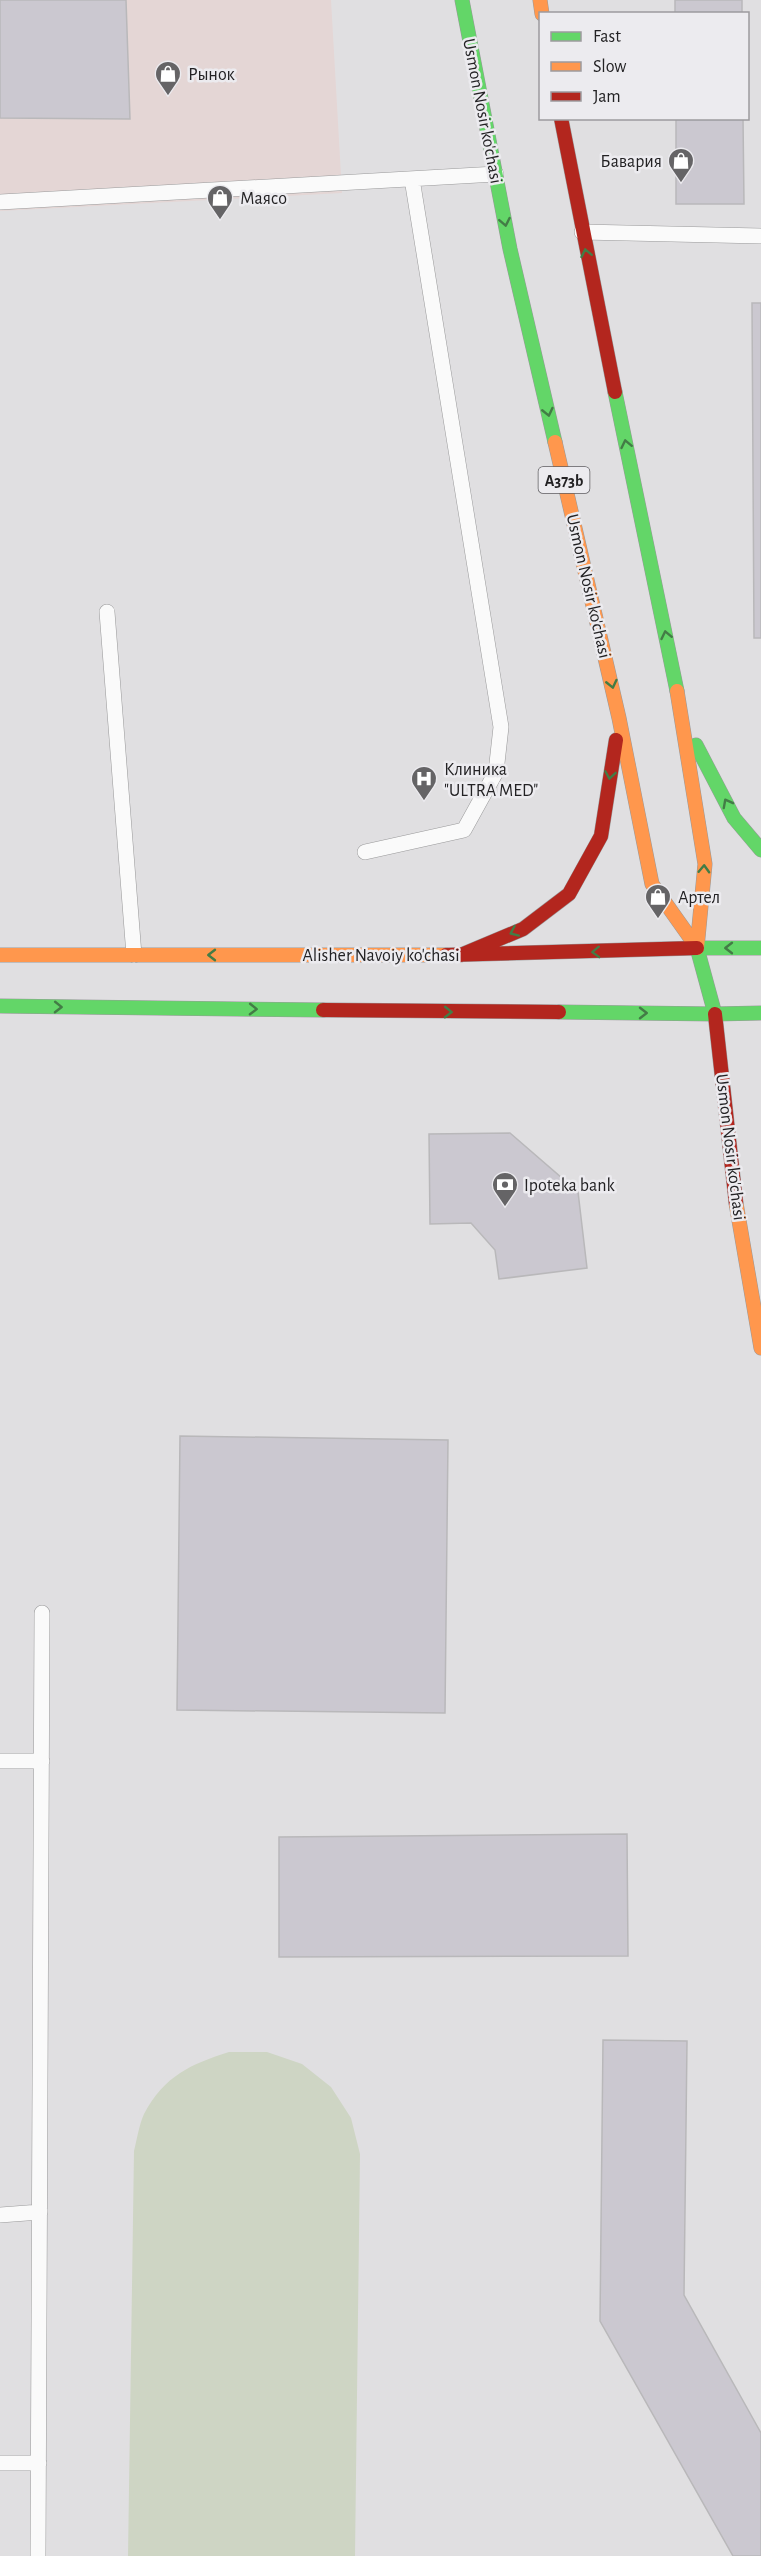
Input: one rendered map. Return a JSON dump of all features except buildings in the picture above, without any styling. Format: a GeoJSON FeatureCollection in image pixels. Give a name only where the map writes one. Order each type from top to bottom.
{"type":"FeatureCollection","features":[{"type":"Feature","properties":{"kind":"main road","name":"Usmon Nosir ko'chasi"},"geometry":{"type":"LineString","coordinates":[[462,0],[510,249],[619,718],[652,884],[697,948],[715,1014],[734,1190],[761,1348]]}},
{"type":"Feature","properties":{"kind":"main road","name":"Usmon Nosir ko'chasi"},"geometry":{"type":"LineString","coordinates":[[561,120],[582,232],[684,723],[705,864],[697,948]]}},
{"type":"Feature","properties":{"kind":"main road"},"geometry":{"type":"LineString","coordinates":[[461,955],[522,929],[569,894],[601,836],[619,718]]}},
{"type":"Feature","properties":{"kind":"main road"},"geometry":{"type":"LineString","coordinates":[[684,723],[734,818],[761,850]]}},
{"type":"Feature","properties":{"kind":"main road","name":"Alisher Navoiy ko'chasi"},"geometry":{"type":"LineString","coordinates":[[0,955],[461,955],[761,948]]}},
{"type":"Feature","properties":{"kind":"main road"},"geometry":{"type":"LineString","coordinates":[[0,1006],[761,1013]]}},
{"type":"Feature","properties":{"kind":"lane"},"geometry":{"type":"LineString","coordinates":[[0,202],[496,174]]}},
{"type":"Feature","properties":{"kind":"lane"},"geometry":{"type":"LineString","coordinates":[[365,852],[464,830],[496,772],[501,727],[412,179]]}},
{"type":"Feature","properties":{"kind":"lane"},"geometry":{"type":"LineString","coordinates":[[582,232],[761,236]]}},
{"type":"Feature","properties":{"kind":"lane"},"geometry":{"type":"LineString","coordinates":[[107,612],[134,955]]}},
{"type":"Feature","properties":{"kind":"lane"},"geometry":{"type":"LineString","coordinates":[[38,2556],[42,1613]]}},
{"type":"Feature","properties":{"kind":"lane"},"geometry":{"type":"LineString","coordinates":[[0,1761],[42,1761]]}},
{"type":"Feature","properties":{"kind":"lane"},"geometry":{"type":"LineString","coordinates":[[0,2215],[40,2212]]}},
{"type":"Feature","properties":{"kind":"lane"},"geometry":{"type":"LineString","coordinates":[[0,2463],[39,2463]]}},
{"type":"Feature","properties":{"kind":"shaded area","name":"Рынок"},"geometry":{"type":"Polygon","coordinates":[[[0,0],[331,0],[342,193],[0,211],[0,0]]]}},
{"type":"Feature","properties":{"kind":"green space"},"geometry":{"type":"Polygon","coordinates":[[[229,2052],[267,2052],[302,2064],[331,2087],[351,2118],[360,2154],[355,2556],[128,2556],[134,2151],[144,2114],[160,2090],[180,2073],[202,2061],[229,2052]]]}},
{"type":"Feature","properties":{"kind":"traffic: fast"},"geometry":{"type":"LineString","coordinates":[[462,0],[510,249],[555,442]]}},
{"type":"Feature","properties":{"kind":"traffic: fast"},"geometry":{"type":"LineString","coordinates":[[615,392],[677,691]]}},
{"type":"Feature","properties":{"kind":"traffic: fast"},"geometry":{"type":"LineString","coordinates":[[696,745],[734,818],[761,850]]}},
{"type":"Feature","properties":{"kind":"traffic: fast"},"geometry":{"type":"LineString","coordinates":[[691,939],[697,948],[715,1014],[761,1013]]}},
{"type":"Feature","properties":{"kind":"traffic: fast"},"geometry":{"type":"LineString","coordinates":[[697,948],[761,948]]}},
{"type":"Feature","properties":{"kind":"traffic: fast"},"geometry":{"type":"LineString","coordinates":[[0,1006],[323,1010]]}},
{"type":"Feature","properties":{"kind":"traffic: fast"},"geometry":{"type":"LineString","coordinates":[[559,1012],[715,1014]]}},
{"type":"Feature","properties":{"kind":"traffic: slow"},"geometry":{"type":"LineString","coordinates":[[540,0],[542,12]]}},
{"type":"Feature","properties":{"kind":"traffic: slow"},"geometry":{"type":"LineString","coordinates":[[555,442],[619,718],[652,884],[691,939]]}},
{"type":"Feature","properties":{"kind":"traffic: slow"},"geometry":{"type":"LineString","coordinates":[[677,691],[705,864],[697,948]]}},
{"type":"Feature","properties":{"kind":"traffic: slow"},"geometry":{"type":"LineString","coordinates":[[0,955],[446,955]]}},
{"type":"Feature","properties":{"kind":"traffic: slow"},"geometry":{"type":"LineString","coordinates":[[736,1203],[761,1348]]}},
{"type":"Feature","properties":{"kind":"traffic: jam"},"geometry":{"type":"LineString","coordinates":[[561,120],[615,392]]}},
{"type":"Feature","properties":{"kind":"traffic: jam"},"geometry":{"type":"LineString","coordinates":[[461,955],[523,929],[569,894],[601,836],[616,740]]}},
{"type":"Feature","properties":{"kind":"traffic: jam"},"geometry":{"type":"LineString","coordinates":[[446,955],[697,948]]}},
{"type":"Feature","properties":{"kind":"traffic: jam"},"geometry":{"type":"LineString","coordinates":[[323,1010],[559,1012]]}},
{"type":"Feature","properties":{"kind":"traffic: jam"},"geometry":{"type":"LineString","coordinates":[[715,1014],[736,1203]]}},
{"type":"Feature","properties":{"kind":"place","name":"Рынок"},"geometry":{"type":"Point","coordinates":[168,97]}},
{"type":"Feature","properties":{"kind":"place","name":"Бавария"},"geometry":{"type":"Point","coordinates":[681,184]}},
{"type":"Feature","properties":{"kind":"place","name":"Маясо"},"geometry":{"type":"Point","coordinates":[220,221]}},
{"type":"Feature","properties":{"kind":"place","name":"Клиника \"ULTRA MED\""},"geometry":{"type":"Point","coordinates":[424,802]}},
{"type":"Feature","properties":{"kind":"place","name":"Артел"},"geometry":{"type":"Point","coordinates":[658,920]}},
{"type":"Feature","properties":{"kind":"place","name":"Ipoteka bank"},"geometry":{"type":"Point","coordinates":[505,1208]}}]}
